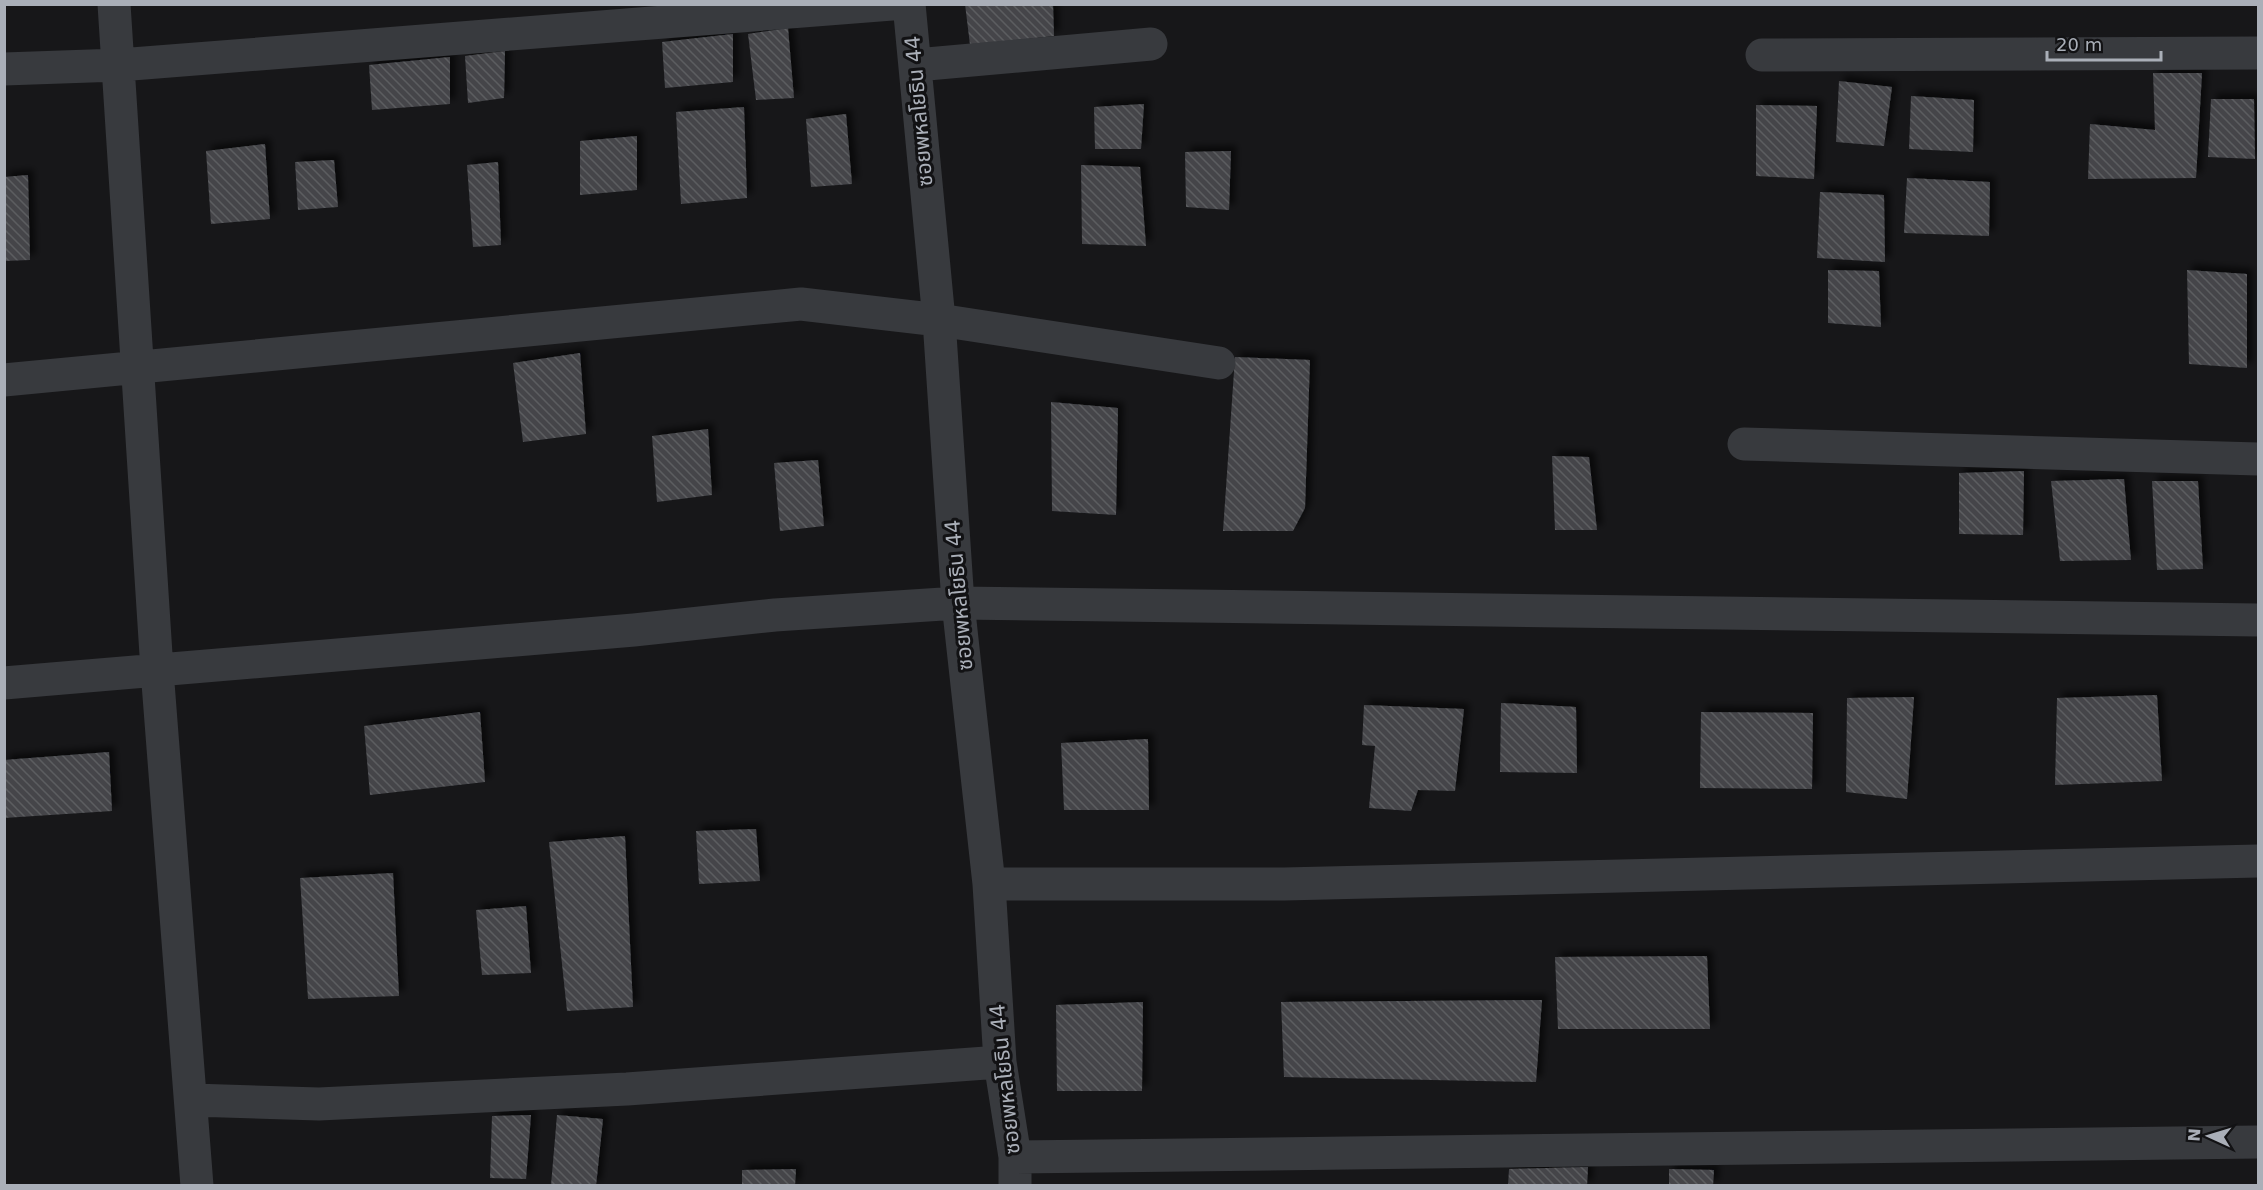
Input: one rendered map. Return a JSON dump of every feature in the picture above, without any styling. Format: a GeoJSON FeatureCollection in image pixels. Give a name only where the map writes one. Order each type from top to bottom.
{"type":"FeatureCollection","features":[{"type":"Feature","properties":{"kind":"street"},"geometry":{"type":"LineString","coordinates":[[114,4],[157,670],[197,1185]]}},
{"type":"Feature","properties":{"kind":"street"},"geometry":{"type":"LineString","coordinates":[[4,69],[119,64],[892,4]]}},
{"type":"Feature","properties":{"kind":"street","name":"ซอยพหลโยธิน 44"},"geometry":{"type":"LineString","coordinates":[[909,4],[939,320],[958,603],[989,884],[1000,1062],[1015,1171]]}},
{"type":"Feature","properties":{"kind":"street"},"geometry":{"type":"LineString","coordinates":[[916,65],[1151,44]]}},
{"type":"Feature","properties":{"kind":"street"},"geometry":{"type":"LineString","coordinates":[[1762,55],[2259,53]]}},
{"type":"Feature","properties":{"kind":"street"},"geometry":{"type":"LineString","coordinates":[[4,380],[801,304],[939,320],[1219,363]]}},
{"type":"Feature","properties":{"kind":"street"},"geometry":{"type":"LineString","coordinates":[[1744,444],[2259,459]]}},
{"type":"Feature","properties":{"kind":"street"},"geometry":{"type":"LineString","coordinates":[[4,683],[634,630],[775,615],[958,603],[2259,620]]}},
{"type":"Feature","properties":{"kind":"street"},"geometry":{"type":"LineString","coordinates":[[989,884],[1284,884],[2259,861]]}},
{"type":"Feature","properties":{"kind":"street"},"geometry":{"type":"LineString","coordinates":[[192,1100],[343,1102],[627,1089],[1000,1062]]}},
{"type":"Feature","properties":{"kind":"street"},"geometry":{"type":"LineString","coordinates":[[1015,1171],[2259,1142]]}},
{"type":"Feature","properties":{"kind":"building"},"geometry":{"type":"Polygon","coordinates":[[[965,4],[1053,4],[1054,36],[970,45],[965,4]]]}},
{"type":"Feature","properties":{"kind":"building"},"geometry":{"type":"Polygon","coordinates":[[[788,28],[794,98],[756,100],[748,34],[788,28]]]}},
{"type":"Feature","properties":{"kind":"building"},"geometry":{"type":"Polygon","coordinates":[[[733,34],[733,82],[665,88],[662,42],[733,34]]]}},
{"type":"Feature","properties":{"kind":"building"},"geometry":{"type":"Polygon","coordinates":[[[505,51],[504,98],[468,103],[465,56],[505,51]]]}},
{"type":"Feature","properties":{"kind":"building"},"geometry":{"type":"Polygon","coordinates":[[[450,57],[450,104],[372,110],[369,65],[450,57]]]}},
{"type":"Feature","properties":{"kind":"building"},"geometry":{"type":"Polygon","coordinates":[[[2153,73],[2202,73],[2196,178],[2088,179],[2090,124],[2155,130],[2153,73]]]}},
{"type":"Feature","properties":{"kind":"building"},"geometry":{"type":"Polygon","coordinates":[[[1839,81],[1892,87],[1884,146],[1836,142],[1839,81]]]}},
{"type":"Feature","properties":{"kind":"building"},"geometry":{"type":"Polygon","coordinates":[[[1911,96],[1974,100],[1973,152],[1909,149],[1911,96]]]}},
{"type":"Feature","properties":{"kind":"building"},"geometry":{"type":"Polygon","coordinates":[[[2211,99],[2254,99],[2255,159],[2208,157],[2211,99]]]}},
{"type":"Feature","properties":{"kind":"building"},"geometry":{"type":"Polygon","coordinates":[[[1144,104],[1141,149],[1095,149],[1094,107],[1144,104]]]}},
{"type":"Feature","properties":{"kind":"building"},"geometry":{"type":"Polygon","coordinates":[[[1756,105],[1817,106],[1814,179],[1756,176],[1756,105]]]}},
{"type":"Feature","properties":{"kind":"building"},"geometry":{"type":"Polygon","coordinates":[[[744,107],[747,198],[681,204],[676,112],[744,107]]]}},
{"type":"Feature","properties":{"kind":"building"},"geometry":{"type":"Polygon","coordinates":[[[846,114],[852,184],[811,187],[806,119],[846,114]]]}},
{"type":"Feature","properties":{"kind":"building"},"geometry":{"type":"Polygon","coordinates":[[[637,136],[637,190],[580,195],[580,141],[637,136]]]}},
{"type":"Feature","properties":{"kind":"building"},"geometry":{"type":"Polygon","coordinates":[[[265,144],[270,219],[211,224],[206,151],[265,144]]]}},
{"type":"Feature","properties":{"kind":"building"},"geometry":{"type":"Polygon","coordinates":[[[1231,151],[1229,210],[1186,207],[1185,152],[1231,151]]]}},
{"type":"Feature","properties":{"kind":"building"},"geometry":{"type":"Polygon","coordinates":[[[334,160],[338,207],[298,210],[295,162],[334,160]]]}},
{"type":"Feature","properties":{"kind":"building"},"geometry":{"type":"Polygon","coordinates":[[[498,162],[501,245],[473,247],[467,165],[498,162]]]}},
{"type":"Feature","properties":{"kind":"building"},"geometry":{"type":"Polygon","coordinates":[[[1081,165],[1140,167],[1146,246],[1082,244],[1081,165]]]}},
{"type":"Feature","properties":{"kind":"building"},"geometry":{"type":"Polygon","coordinates":[[[28,175],[30,260],[4,261],[4,177],[28,175]]]}},
{"type":"Feature","properties":{"kind":"building"},"geometry":{"type":"Polygon","coordinates":[[[1907,178],[1990,182],[1989,236],[1904,233],[1907,178]]]}},
{"type":"Feature","properties":{"kind":"building"},"geometry":{"type":"Polygon","coordinates":[[[1820,192],[1884,195],[1885,262],[1817,258],[1820,192]]]}},
{"type":"Feature","properties":{"kind":"building"},"geometry":{"type":"Polygon","coordinates":[[[1828,270],[1879,271],[1881,327],[1828,323],[1828,270]]]}},
{"type":"Feature","properties":{"kind":"building"},"geometry":{"type":"Polygon","coordinates":[[[2187,270],[2247,274],[2247,368],[2189,364],[2187,270]]]}},
{"type":"Feature","properties":{"kind":"building"},"geometry":{"type":"Polygon","coordinates":[[[580,353],[586,434],[523,442],[513,363],[580,353]]]}},
{"type":"Feature","properties":{"kind":"building"},"geometry":{"type":"Polygon","coordinates":[[[1235,357],[1310,360],[1305,508],[1293,531],[1223,531],[1235,357]]]}},
{"type":"Feature","properties":{"kind":"building"},"geometry":{"type":"Polygon","coordinates":[[[1051,402],[1118,408],[1116,515],[1052,511],[1051,402]]]}},
{"type":"Feature","properties":{"kind":"building"},"geometry":{"type":"Polygon","coordinates":[[[708,429],[712,495],[657,502],[652,436],[708,429]]]}},
{"type":"Feature","properties":{"kind":"building"},"geometry":{"type":"Polygon","coordinates":[[[1552,456],[1589,457],[1597,530],[1555,530],[1552,456]]]}},
{"type":"Feature","properties":{"kind":"building"},"geometry":{"type":"Polygon","coordinates":[[[818,460],[824,526],[780,531],[774,463],[818,460]]]}},
{"type":"Feature","properties":{"kind":"building"},"geometry":{"type":"Polygon","coordinates":[[[2024,471],[2023,535],[1959,534],[1959,473],[2024,471]]]}},
{"type":"Feature","properties":{"kind":"building"},"geometry":{"type":"Polygon","coordinates":[[[2124,479],[2131,560],[2060,561],[2051,481],[2124,479]]]}},
{"type":"Feature","properties":{"kind":"building"},"geometry":{"type":"Polygon","coordinates":[[[2152,481],[2198,481],[2203,569],[2157,570],[2152,481]]]}},
{"type":"Feature","properties":{"kind":"building"},"geometry":{"type":"Polygon","coordinates":[[[2157,695],[2162,781],[2055,785],[2057,698],[2157,695]]]}},
{"type":"Feature","properties":{"kind":"building"},"geometry":{"type":"Polygon","coordinates":[[[1914,697],[1907,799],[1846,792],[1847,698],[1914,697]]]}},
{"type":"Feature","properties":{"kind":"building"},"geometry":{"type":"Polygon","coordinates":[[[1501,703],[1576,707],[1577,773],[1500,772],[1501,703]]]}},
{"type":"Feature","properties":{"kind":"building"},"geometry":{"type":"Polygon","coordinates":[[[1364,705],[1464,709],[1455,791],[1418,790],[1411,811],[1369,808],[1375,746],[1362,745],[1364,705]]]}},
{"type":"Feature","properties":{"kind":"building"},"geometry":{"type":"Polygon","coordinates":[[[480,712],[485,782],[370,795],[364,726],[480,712]]]}},
{"type":"Feature","properties":{"kind":"building"},"geometry":{"type":"Polygon","coordinates":[[[1701,712],[1813,713],[1812,789],[1700,788],[1701,712]]]}},
{"type":"Feature","properties":{"kind":"building"},"geometry":{"type":"Polygon","coordinates":[[[1148,739],[1149,810],[1064,810],[1061,743],[1148,739]]]}},
{"type":"Feature","properties":{"kind":"building"},"geometry":{"type":"Polygon","coordinates":[[[109,752],[112,811],[4,818],[4,760],[109,752]]]}},
{"type":"Feature","properties":{"kind":"building"},"geometry":{"type":"Polygon","coordinates":[[[756,829],[760,881],[699,884],[696,831],[756,829]]]}},
{"type":"Feature","properties":{"kind":"building"},"geometry":{"type":"Polygon","coordinates":[[[625,836],[633,1007],[567,1011],[549,842],[625,836]]]}},
{"type":"Feature","properties":{"kind":"building"},"geometry":{"type":"Polygon","coordinates":[[[393,873],[399,996],[308,999],[300,878],[393,873]]]}},
{"type":"Feature","properties":{"kind":"building"},"geometry":{"type":"Polygon","coordinates":[[[526,906],[531,973],[482,975],[476,910],[526,906]]]}},
{"type":"Feature","properties":{"kind":"building"},"geometry":{"type":"Polygon","coordinates":[[[1707,956],[1710,1029],[1558,1029],[1555,957],[1707,956]]]}},
{"type":"Feature","properties":{"kind":"building"},"geometry":{"type":"Polygon","coordinates":[[[1542,1000],[1536,1082],[1284,1077],[1281,1002],[1542,1000]]]}},
{"type":"Feature","properties":{"kind":"building"},"geometry":{"type":"Polygon","coordinates":[[[1143,1002],[1142,1091],[1057,1091],[1056,1005],[1143,1002]]]}},
{"type":"Feature","properties":{"kind":"building"},"geometry":{"type":"Polygon","coordinates":[[[531,1115],[526,1179],[490,1178],[492,1116],[531,1115]]]}},
{"type":"Feature","properties":{"kind":"building"},"geometry":{"type":"Polygon","coordinates":[[[557,1115],[603,1119],[596,1186],[551,1185],[557,1115]]]}},
{"type":"Feature","properties":{"kind":"building"},"geometry":{"type":"Polygon","coordinates":[[[1588,1167],[1587,1186],[1508,1186],[1509,1169],[1588,1167]]]}},
{"type":"Feature","properties":{"kind":"building"},"geometry":{"type":"Polygon","coordinates":[[[796,1169],[795,1186],[742,1186],[742,1170],[796,1169]]]}},
{"type":"Feature","properties":{"kind":"building"},"geometry":{"type":"Polygon","coordinates":[[[1669,1169],[1714,1170],[1713,1186],[1669,1186],[1669,1169]]]}}]}
